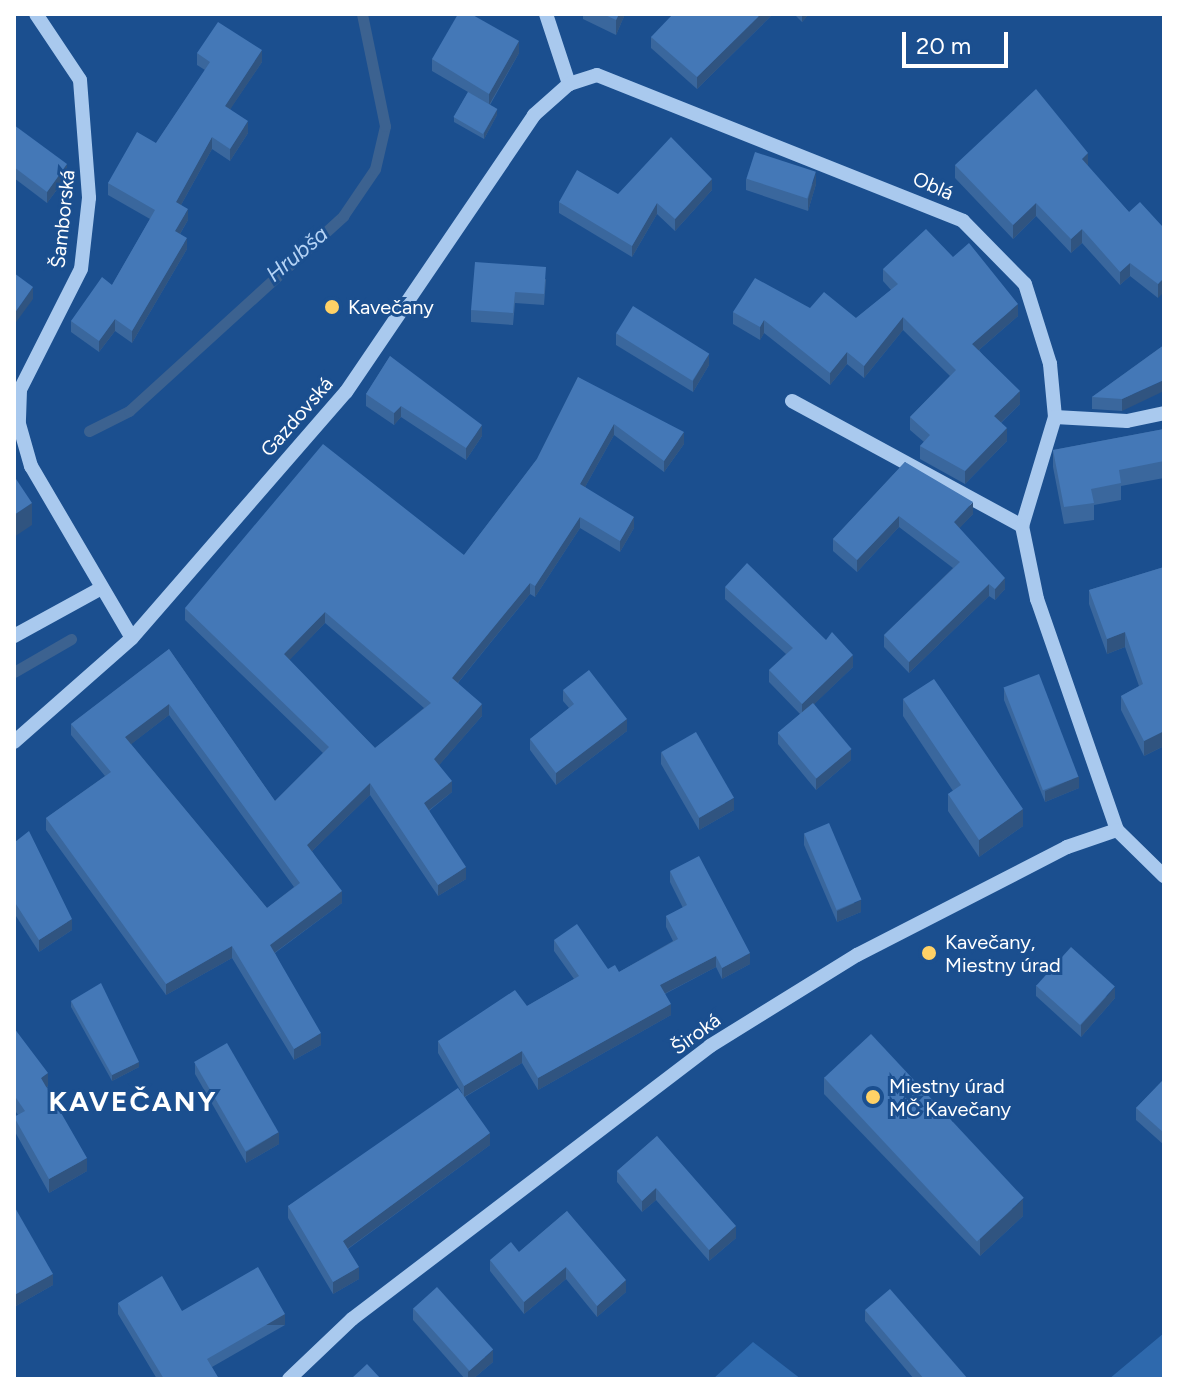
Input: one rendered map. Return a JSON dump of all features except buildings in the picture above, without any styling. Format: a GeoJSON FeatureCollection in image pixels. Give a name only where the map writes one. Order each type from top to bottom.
{"type":"FeatureCollection","features":[{"type":"Feature","properties":{"kind":"street","name":"Šamborská"},"geometry":{"type":"LineString","coordinates":[[36,14],[80,80],[89,198],[81,269],[20,390],[19,424],[31,466],[100,589],[132,638]]}},
{"type":"Feature","properties":{"kind":"street"},"geometry":{"type":"LineString","coordinates":[[546,14],[569,84]]}},
{"type":"Feature","properties":{"kind":"street","name":"Oblá"},"geometry":{"type":"LineString","coordinates":[[569,84],[597,75],[629,82],[963,221],[1025,284],[1050,364],[1055,417],[1022,526],[1037,599],[1117,830]]}},
{"type":"Feature","properties":{"kind":"street","name":"Gazdovská"},"geometry":{"type":"LineString","coordinates":[[14,742],[132,638],[346,392],[534,115],[569,84]]}},
{"type":"Feature","properties":{"kind":"street"},"geometry":{"type":"LineString","coordinates":[[792,401],[1022,526]]}},
{"type":"Feature","properties":{"kind":"street"},"geometry":{"type":"LineString","coordinates":[[1055,417],[1127,421],[1164,413]]}},
{"type":"Feature","properties":{"kind":"street"},"geometry":{"type":"LineString","coordinates":[[14,636],[100,589]]}},
{"type":"Feature","properties":{"kind":"street"},"geometry":{"type":"LineString","coordinates":[[1117,830],[1164,876]]}},
{"type":"Feature","properties":{"kind":"street","name":"Široká"},"geometry":{"type":"LineString","coordinates":[[289,1379],[352,1319],[710,1046],[857,955],[1067,847],[1117,830]]}},
{"type":"Feature","properties":{"kind":"shaded area"},"geometry":{"type":"Polygon","coordinates":[[[1164,1333],[1164,1379],[1109,1379],[1164,1333]]]}},
{"type":"Feature","properties":{"kind":"shaded area"},"geometry":{"type":"Polygon","coordinates":[[[753,1342],[801,1379],[713,1379],[753,1342]]]}},
{"type":"Feature","properties":{"kind":"waterway","name":"Hrubša"},"geometry":{"type":"LineString","coordinates":[[89,431],[129,411],[343,216],[375,169],[385,126],[362,14]]}},
{"type":"Feature","properties":{"kind":"waterway","name":"Hrubša"},"geometry":{"type":"LineString","coordinates":[[14,672],[71,639]]}},
{"type":"Feature","properties":{"kind":"place","name":"Kavečany"},"geometry":{"type":"Point","coordinates":[332,307]}},
{"type":"Feature","properties":{"kind":"place","name":"Kavečany, Miestny úrad"},"geometry":{"type":"Point","coordinates":[929,953]}},
{"type":"Feature","properties":{"kind":"place","name":"Miestny úrad MČ Kavečany"},"geometry":{"type":"Point","coordinates":[873,1097]}},
{"type":"Feature","properties":{"kind":"district","name":"KAVEČANY"},"geometry":{"type":"Point","coordinates":[133,1101]}}]}
